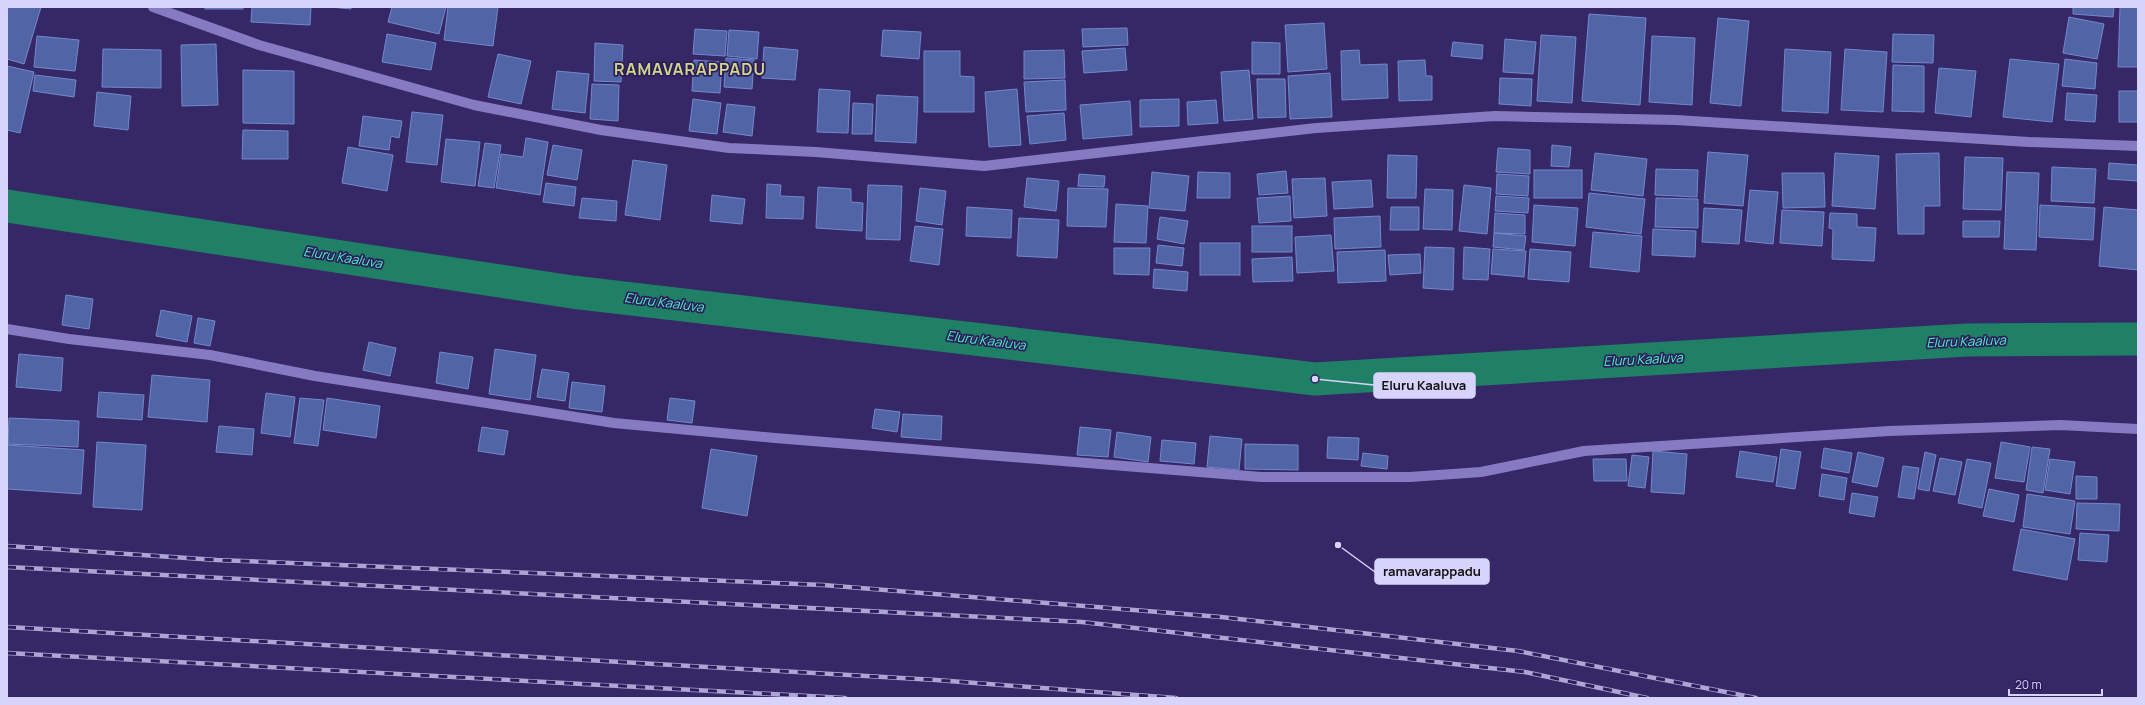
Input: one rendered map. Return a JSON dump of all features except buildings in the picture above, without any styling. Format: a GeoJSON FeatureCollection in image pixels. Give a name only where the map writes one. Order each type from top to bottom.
{"type":"FeatureCollection","features":[{"type":"Feature","properties":{"kind":"street"},"geometry":{"type":"LineString","coordinates":[[153,7],[259,45],[474,105],[601,130],[729,148],[816,152],[984,166],[1316,128],[1495,116],[1676,120],[2029,142],[2138,146]]}},
{"type":"Feature","properties":{"kind":"street"},"geometry":{"type":"LineString","coordinates":[[7,330],[69,339],[210,355],[315,376],[614,423],[782,439],[1261,477],[1410,477],[1481,472],[1584,451],[1889,431],[2060,425],[2138,428]]}},
{"type":"Feature","properties":{"kind":"waterway","name":"Eluru Kaaluva"},"geometry":{"type":"LineString","coordinates":[[7,206],[572,292],[1315,379],[1967,340],[2138,339]]}},
{"type":"Feature","properties":{"kind":"railway"},"geometry":{"type":"LineString","coordinates":[[7,546],[217,560],[823,585],[1221,617],[1518,651],[1756,698]]}},
{"type":"Feature","properties":{"kind":"railway"},"geometry":{"type":"LineString","coordinates":[[7,567],[1082,622],[1525,672],[1647,698]]}},
{"type":"Feature","properties":{"kind":"railway"},"geometry":{"type":"LineString","coordinates":[[7,627],[936,680],[1176,698]]}},
{"type":"Feature","properties":{"kind":"railway"},"geometry":{"type":"LineString","coordinates":[[7,653],[845,698]]}},
{"type":"Feature","properties":{"kind":"place","name":"Eluru Kaaluva"},"geometry":{"type":"Point","coordinates":[1315,379]}},
{"type":"Feature","properties":{"kind":"place","name":"ramavarappadu"},"geometry":{"type":"Point","coordinates":[1338,545]}},
{"type":"Feature","properties":{"kind":"district","name":"RAMAVARAPPADU"},"geometry":{"type":"Point","coordinates":[690,69]}}]}
